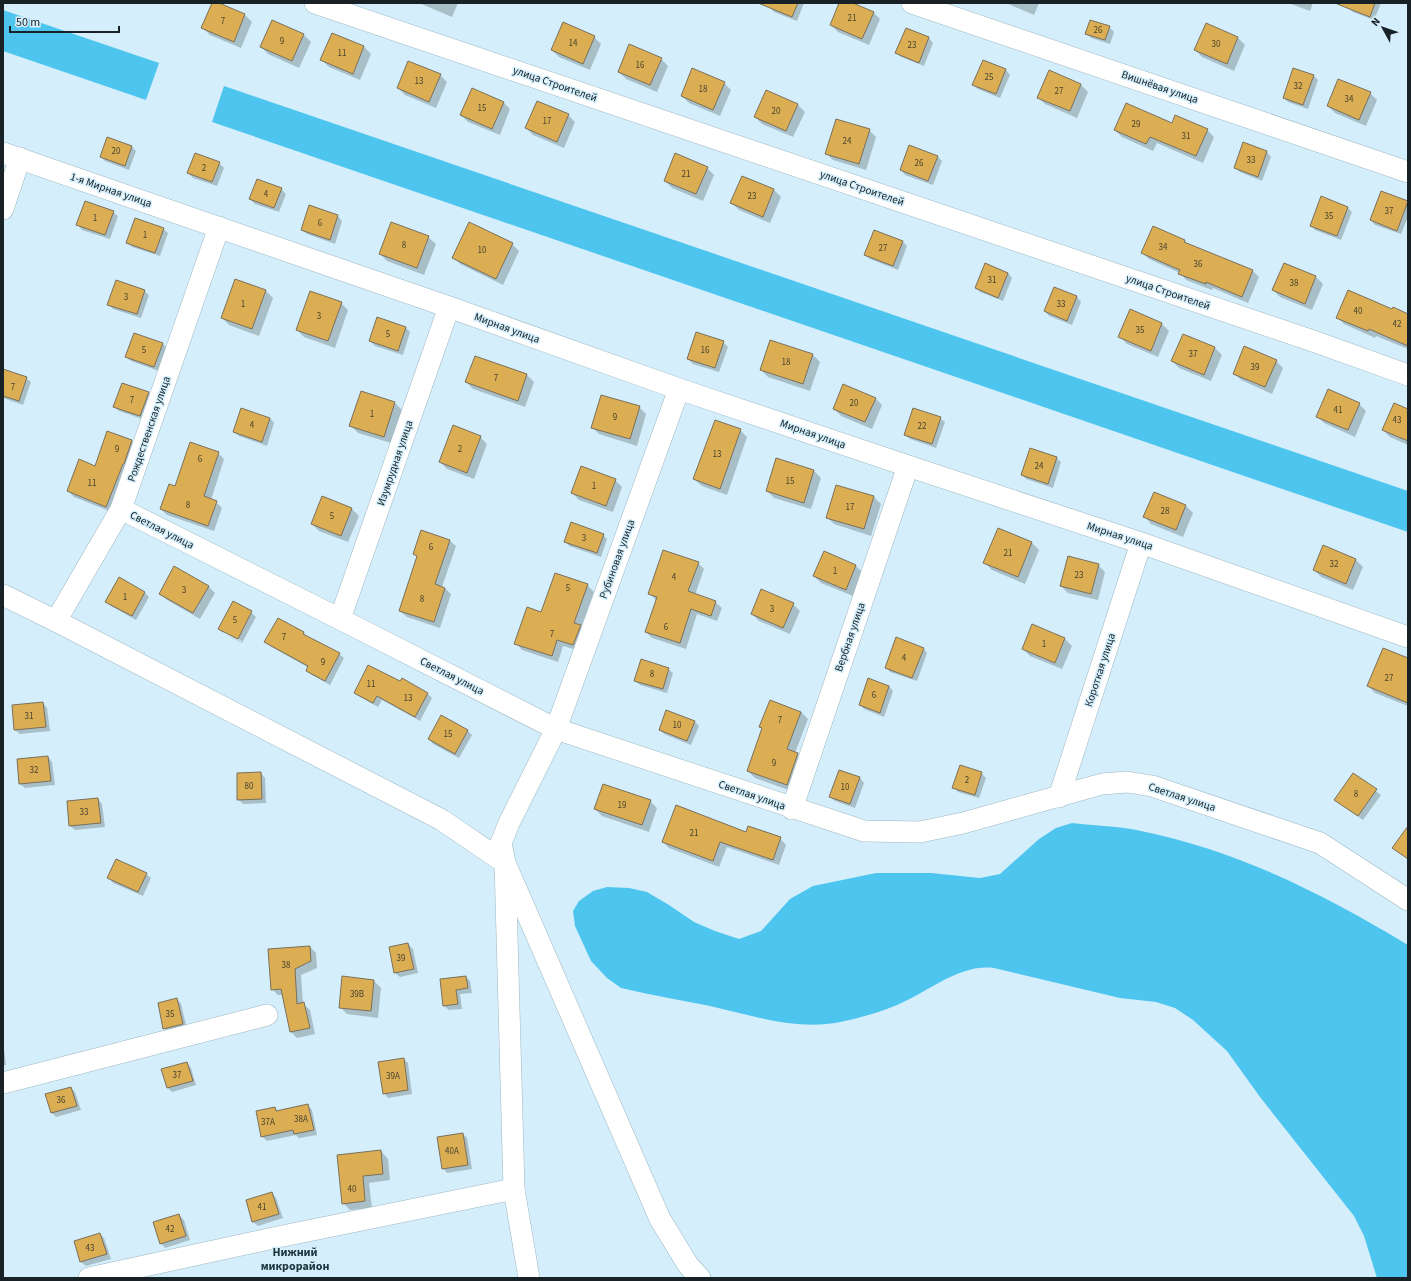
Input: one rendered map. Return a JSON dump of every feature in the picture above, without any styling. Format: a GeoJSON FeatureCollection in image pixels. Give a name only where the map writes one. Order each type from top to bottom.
{"type":"FeatureCollection","features":[{"type":"Feature","properties":{"kind":"street","name":"улица Строителей"},"geometry":{"type":"LineString","coordinates":[[315,3],[1298,336],[1408,375]]}},
{"type":"Feature","properties":{"kind":"street","name":"Вишнёвая улица"},"geometry":{"type":"LineString","coordinates":[[912,3],[1408,172]]}},
{"type":"Feature","properties":{"kind":"street"},"geometry":{"type":"LineString","coordinates":[[3,210],[11,155]]}},
{"type":"Feature","properties":{"kind":"street","name":"1-я Мирная улица"},"geometry":{"type":"LineString","coordinates":[[11,155],[219,227]]}},
{"type":"Feature","properties":{"kind":"street","name":"Мирная улица"},"geometry":{"type":"LineString","coordinates":[[219,227],[450,307],[679,389],[1140,543],[1408,637]]}},
{"type":"Feature","properties":{"kind":"street","name":"Рождественская улица"},"geometry":{"type":"LineString","coordinates":[[56,621],[121,509],[219,227]]}},
{"type":"Feature","properties":{"kind":"street","name":"Изумрудная улица"},"geometry":{"type":"LineString","coordinates":[[340,618],[450,307]]}},
{"type":"Feature","properties":{"kind":"street","name":"Рубиновая улица"},"geometry":{"type":"LineString","coordinates":[[505,863],[502,843],[509,823],[556,729],[679,389]]}},
{"type":"Feature","properties":{"kind":"street","name":"Вербная улица"},"geometry":{"type":"LineString","coordinates":[[792,809],[908,466]]}},
{"type":"Feature","properties":{"kind":"street","name":"Светлая улица"},"geometry":{"type":"LineString","coordinates":[[121,509],[340,618],[556,729],[864,832],[920,832],[963,824],[1102,784],[1127,782],[1152,786],[1320,843],[1408,900]]}},
{"type":"Feature","properties":{"kind":"street","name":"Короткая улица"},"geometry":{"type":"LineString","coordinates":[[1060,796],[1140,543]]}},
{"type":"Feature","properties":{"kind":"street"},"geometry":{"type":"LineString","coordinates":[[3,595],[442,820],[505,863],[660,1219],[688,1264],[700,1278]]}},
{"type":"Feature","properties":{"kind":"street"},"geometry":{"type":"LineString","coordinates":[[505,863],[514,1189],[529,1278]]}},
{"type":"Feature","properties":{"kind":"street"},"geometry":{"type":"LineString","coordinates":[[3,1083],[267,1015]]}},
{"type":"Feature","properties":{"kind":"street"},"geometry":{"type":"LineString","coordinates":[[90,1278],[514,1189]]}},
{"type":"Feature","properties":{"kind":"shaded area"},"geometry":{"type":"Polygon","coordinates":[[[3,10],[159,63],[146,100],[3,51],[3,10]]]}},
{"type":"Feature","properties":{"kind":"shaded area"},"geometry":{"type":"Polygon","coordinates":[[[224,86],[1408,491],[1408,532],[212,122],[224,86]]]}},
{"type":"Feature","properties":{"kind":"shaded area"},"geometry":{"type":"Polygon","coordinates":[[[1072,823],[1133,829],[1212,850],[1246,862],[1279,876],[1344,908],[1408,945],[1408,1278],[1377,1278],[1364,1236],[1354,1216],[1260,1097],[1227,1051],[1193,1020],[1175,1008],[1156,1002],[1120,998],[994,968],[981,968],[968,970],[944,980],[909,1000],[891,1008],[871,1014],[828,1024],[794,1024],[621,988],[607,978],[591,961],[575,926],[573,911],[579,901],[593,891],[607,887],[629,888],[647,892],[694,922],[739,939],[761,931],[790,899],[813,886],[876,873],[931,873],[980,878],[1000,874],[1039,839],[1056,828],[1072,823]]]}},
{"type":"Feature","properties":{"kind":"building"},"geometry":{"type":"Polygon","coordinates":[[[212,3],[219,3],[245,14],[234,42],[201,28],[212,3]]]}},
{"type":"Feature","properties":{"kind":"building"},"geometry":{"type":"Polygon","coordinates":[[[758,3],[798,3],[792,17],[758,3]]]}},
{"type":"Feature","properties":{"kind":"building"},"geometry":{"type":"Polygon","coordinates":[[[839,3],[853,3],[874,12],[862,39],[830,25],[839,3]]]}},
{"type":"Feature","properties":{"kind":"building"},"geometry":{"type":"Polygon","coordinates":[[[1337,3],[1375,3],[1370,17],[1337,3]]]}},
{"type":"Feature","properties":{"kind":"building"},"geometry":{"type":"Polygon","coordinates":[[[272,20],[304,34],[292,61],[260,47],[272,20]]]}},
{"type":"Feature","properties":{"kind":"building"},"geometry":{"type":"Polygon","coordinates":[[[1090,20],[1110,26],[1105,40],[1085,34],[1090,20]]]}},
{"type":"Feature","properties":{"kind":"building"},"geometry":{"type":"Polygon","coordinates":[[[563,22],[595,36],[583,64],[551,50],[563,22]]]}},
{"type":"Feature","properties":{"kind":"building"},"geometry":{"type":"Polygon","coordinates":[[[1206,23],[1238,37],[1227,64],[1194,50],[1206,23]]]}},
{"type":"Feature","properties":{"kind":"building"},"geometry":{"type":"Polygon","coordinates":[[[906,28],[929,37],[919,63],[895,53],[906,28]]]}},
{"type":"Feature","properties":{"kind":"building"},"geometry":{"type":"Polygon","coordinates":[[[332,33],[364,46],[353,74],[320,60],[332,33]]]}},
{"type":"Feature","properties":{"kind":"building"},"geometry":{"type":"Polygon","coordinates":[[[629,44],[662,58],[650,85],[618,72],[629,44]]]}},
{"type":"Feature","properties":{"kind":"building"},"geometry":{"type":"Polygon","coordinates":[[[983,60],[1006,69],[996,94],[972,85],[983,60]]]}},
{"type":"Feature","properties":{"kind":"building"},"geometry":{"type":"Polygon","coordinates":[[[408,61],[441,74],[429,102],[397,88],[408,61]]]}},
{"type":"Feature","properties":{"kind":"building"},"geometry":{"type":"Polygon","coordinates":[[[692,68],[725,82],[713,110],[681,96],[692,68]]]}},
{"type":"Feature","properties":{"kind":"building"},"geometry":{"type":"Polygon","coordinates":[[[1293,68],[1314,75],[1303,105],[1283,98],[1293,68]]]}},
{"type":"Feature","properties":{"kind":"building"},"geometry":{"type":"Polygon","coordinates":[[[1049,70],[1081,84],[1070,111],[1037,98],[1049,70]]]}},
{"type":"Feature","properties":{"kind":"building"},"geometry":{"type":"Polygon","coordinates":[[[1338,79],[1371,92],[1359,120],[1327,106],[1338,79]]]}},
{"type":"Feature","properties":{"kind":"building"},"geometry":{"type":"Polygon","coordinates":[[[472,88],[504,102],[492,129],[460,115],[472,88]]]}},
{"type":"Feature","properties":{"kind":"building"},"geometry":{"type":"Polygon","coordinates":[[[766,90],[798,104],[786,131],[754,117],[766,90]]]}},
{"type":"Feature","properties":{"kind":"building"},"geometry":{"type":"Polygon","coordinates":[[[537,101],[569,114],[557,142],[525,128],[537,101]]]}},
{"type":"Feature","properties":{"kind":"building"},"geometry":{"type":"Polygon","coordinates":[[[1126,103],[1172,123],[1175,115],[1208,129],[1196,156],[1150,137],[1146,144],[1114,130],[1126,103]]]}},
{"type":"Feature","properties":{"kind":"building"},"geometry":{"type":"Polygon","coordinates":[[[836,119],[870,129],[859,164],[825,154],[836,119]]]}},
{"type":"Feature","properties":{"kind":"building"},"geometry":{"type":"Polygon","coordinates":[[[107,137],[132,146],[125,166],[100,157],[107,137]]]}},
{"type":"Feature","properties":{"kind":"building"},"geometry":{"type":"Polygon","coordinates":[[[1243,142],[1267,151],[1258,177],[1234,168],[1243,142]]]}},
{"type":"Feature","properties":{"kind":"building"},"geometry":{"type":"Polygon","coordinates":[[[909,145],[938,156],[928,181],[900,170],[909,145]]]}},
{"type":"Feature","properties":{"kind":"building"},"geometry":{"type":"Polygon","coordinates":[[[195,153],[220,162],[212,182],[187,173],[195,153]]]}},
{"type":"Feature","properties":{"kind":"building"},"geometry":{"type":"Polygon","coordinates":[[[675,153],[708,167],[696,194],[664,181],[675,153]]]}},
{"type":"Feature","properties":{"kind":"building"},"geometry":{"type":"Polygon","coordinates":[[[742,176],[774,189],[763,217],[730,203],[742,176]]]}},
{"type":"Feature","properties":{"kind":"building"},"geometry":{"type":"Polygon","coordinates":[[[257,179],[282,188],[274,208],[249,199],[257,179]]]}},
{"type":"Feature","properties":{"kind":"building"},"geometry":{"type":"Polygon","coordinates":[[[1381,191],[1408,201],[1397,231],[1370,220],[1381,191]]]}},
{"type":"Feature","properties":{"kind":"building"},"geometry":{"type":"Polygon","coordinates":[[[1321,196],[1348,207],[1337,236],[1310,226],[1321,196]]]}},
{"type":"Feature","properties":{"kind":"building"},"geometry":{"type":"Polygon","coordinates":[[[85,201],[114,211],[105,235],[76,225],[85,201]]]}},
{"type":"Feature","properties":{"kind":"building"},"geometry":{"type":"Polygon","coordinates":[[[309,205],[338,215],[330,240],[301,230],[309,205]]]}},
{"type":"Feature","properties":{"kind":"building"},"geometry":{"type":"Polygon","coordinates":[[[135,218],[164,228],[155,253],[126,243],[135,218]]]}},
{"type":"Feature","properties":{"kind":"building"},"geometry":{"type":"Polygon","coordinates":[[[391,222],[429,236],[417,268],[379,254],[391,222]]]}},
{"type":"Feature","properties":{"kind":"building"},"geometry":{"type":"Polygon","coordinates":[[[469,222],[513,243],[496,279],[452,258],[469,222]]]}},
{"type":"Feature","properties":{"kind":"building"},"geometry":{"type":"Polygon","coordinates":[[[1153,226],[1185,240],[1184,242],[1253,270],[1242,297],[1206,282],[1206,284],[1178,274],[1180,270],[1141,253],[1153,226]]]}},
{"type":"Feature","properties":{"kind":"building"},"geometry":{"type":"Polygon","coordinates":[[[874,230],[903,241],[893,266],[864,255],[874,230]]]}},
{"type":"Feature","properties":{"kind":"building"},"geometry":{"type":"Polygon","coordinates":[[[985,263],[1008,273],[998,298],[975,288],[985,263]]]}},
{"type":"Feature","properties":{"kind":"building"},"geometry":{"type":"Polygon","coordinates":[[[1284,263],[1316,276],[1305,304],[1272,290],[1284,263]]]}},
{"type":"Feature","properties":{"kind":"building"},"geometry":{"type":"Polygon","coordinates":[[[235,279],[266,290],[252,329],[221,318],[235,279]]]}},
{"type":"Feature","properties":{"kind":"building"},"geometry":{"type":"Polygon","coordinates":[[[116,280],[145,290],[137,314],[107,305],[116,280]]]}},
{"type":"Feature","properties":{"kind":"building"},"geometry":{"type":"Polygon","coordinates":[[[1054,287],[1077,296],[1067,321],[1044,311],[1054,287]]]}},
{"type":"Feature","properties":{"kind":"building"},"geometry":{"type":"Polygon","coordinates":[[[1348,290],[1392,309],[1393,307],[1408,314],[1408,346],[1369,329],[1368,331],[1336,318],[1348,290]]]}},
{"type":"Feature","properties":{"kind":"building"},"geometry":{"type":"Polygon","coordinates":[[[310,291],[342,302],[328,341],[296,330],[310,291]]]}},
{"type":"Feature","properties":{"kind":"building"},"geometry":{"type":"Polygon","coordinates":[[[1130,309],[1162,323],[1151,351],[1118,337],[1130,309]]]}},
{"type":"Feature","properties":{"kind":"building"},"geometry":{"type":"Polygon","coordinates":[[[377,317],[406,327],[398,351],[369,341],[377,317]]]}},
{"type":"Feature","properties":{"kind":"building"},"geometry":{"type":"Polygon","coordinates":[[[696,332],[724,341],[715,368],[687,359],[696,332]]]}},
{"type":"Feature","properties":{"kind":"building"},"geometry":{"type":"Polygon","coordinates":[[[134,333],[163,343],[154,367],[125,357],[134,333]]]}},
{"type":"Feature","properties":{"kind":"building"},"geometry":{"type":"Polygon","coordinates":[[[1183,334],[1215,347],[1204,375],[1171,361],[1183,334]]]}},
{"type":"Feature","properties":{"kind":"building"},"geometry":{"type":"Polygon","coordinates":[[[770,340],[813,354],[803,384],[760,370],[770,340]]]}},
{"type":"Feature","properties":{"kind":"building"},"geometry":{"type":"Polygon","coordinates":[[[1244,346],[1277,360],[1265,387],[1233,374],[1244,346]]]}},
{"type":"Feature","properties":{"kind":"building"},"geometry":{"type":"Polygon","coordinates":[[[475,356],[527,374],[518,401],[465,382],[475,356]]]}},
{"type":"Feature","properties":{"kind":"building"},"geometry":{"type":"Polygon","coordinates":[[[3,369],[27,377],[19,401],[3,396],[3,369]]]}},
{"type":"Feature","properties":{"kind":"building"},"geometry":{"type":"Polygon","coordinates":[[[122,383],[149,392],[140,416],[113,407],[122,383]]]}},
{"type":"Feature","properties":{"kind":"building"},"geometry":{"type":"Polygon","coordinates":[[[843,384],[876,398],[865,422],[833,409],[843,384]]]}},
{"type":"Feature","properties":{"kind":"building"},"geometry":{"type":"Polygon","coordinates":[[[1328,389],[1360,403],[1348,430],[1316,417],[1328,389]]]}},
{"type":"Feature","properties":{"kind":"building"},"geometry":{"type":"Polygon","coordinates":[[[361,391],[395,402],[384,437],[349,426],[361,391]]]}},
{"type":"Feature","properties":{"kind":"building"},"geometry":{"type":"Polygon","coordinates":[[[601,395],[640,406],[630,439],[591,428],[601,395]]]}},
{"type":"Feature","properties":{"kind":"building"},"geometry":{"type":"Polygon","coordinates":[[[1394,403],[1408,409],[1408,441],[1382,430],[1394,403]]]}},
{"type":"Feature","properties":{"kind":"building"},"geometry":{"type":"Polygon","coordinates":[[[241,408],[270,418],[262,442],[233,432],[241,408]]]}},
{"type":"Feature","properties":{"kind":"building"},"geometry":{"type":"Polygon","coordinates":[[[913,408],[941,417],[932,444],[904,435],[913,408]]]}},
{"type":"Feature","properties":{"kind":"building"},"geometry":{"type":"Polygon","coordinates":[[[715,420],[741,429],[720,489],[693,479],[715,420]]]}},
{"type":"Feature","properties":{"kind":"building"},"geometry":{"type":"Polygon","coordinates":[[[453,425],[481,436],[467,473],[439,462],[453,425]]]}},
{"type":"Feature","properties":{"kind":"building"},"geometry":{"type":"Polygon","coordinates":[[[107,431],[132,440],[124,464],[106,507],[67,491],[79,459],[95,466],[107,431]]]}},
{"type":"Feature","properties":{"kind":"building"},"geometry":{"type":"Polygon","coordinates":[[[190,442],[219,452],[204,496],[217,501],[208,526],[160,509],[169,484],[175,486],[190,442]]]}},
{"type":"Feature","properties":{"kind":"building"},"geometry":{"type":"Polygon","coordinates":[[[1030,448],[1057,457],[1048,484],[1021,475],[1030,448]]]}},
{"type":"Feature","properties":{"kind":"building"},"geometry":{"type":"Polygon","coordinates":[[[776,458],[814,470],[804,503],[766,491],[776,458]]]}},
{"type":"Feature","properties":{"kind":"building"},"geometry":{"type":"Polygon","coordinates":[[[581,466],[616,479],[606,506],[571,493],[581,466]]]}},
{"type":"Feature","properties":{"kind":"building"},"geometry":{"type":"Polygon","coordinates":[[[836,485],[874,496],[864,529],[826,518],[836,485]]]}},
{"type":"Feature","properties":{"kind":"building"},"geometry":{"type":"Polygon","coordinates":[[[1154,492],[1186,505],[1176,530],[1143,517],[1154,492]]]}},
{"type":"Feature","properties":{"kind":"building"},"geometry":{"type":"Polygon","coordinates":[[[322,496],[352,508],[341,536],[311,524],[322,496]]]}},
{"type":"Feature","properties":{"kind":"building"},"geometry":{"type":"Polygon","coordinates":[[[571,522],[604,534],[597,553],[564,542],[571,522]]]}},
{"type":"Feature","properties":{"kind":"building"},"geometry":{"type":"Polygon","coordinates":[[[998,528],[1032,542],[1018,577],[983,563],[998,528]]]}},
{"type":"Feature","properties":{"kind":"building"},"geometry":{"type":"Polygon","coordinates":[[[421,530],[450,540],[435,584],[445,588],[434,622],[399,611],[417,556],[413,554],[421,530]]]}},
{"type":"Feature","properties":{"kind":"building"},"geometry":{"type":"Polygon","coordinates":[[[1323,545],[1356,559],[1346,584],[1313,570],[1323,545]]]}},
{"type":"Feature","properties":{"kind":"building"},"geometry":{"type":"Polygon","coordinates":[[[663,550],[699,562],[688,591],[716,601],[711,616],[691,609],[680,643],[645,632],[657,597],[648,594],[663,550]]]}},
{"type":"Feature","properties":{"kind":"building"},"geometry":{"type":"Polygon","coordinates":[[[824,551],[856,565],[846,590],[813,576],[824,551]]]}},
{"type":"Feature","properties":{"kind":"building"},"geometry":{"type":"Polygon","coordinates":[[[1068,556],[1099,564],[1091,594],[1060,586],[1068,556]]]}},
{"type":"Feature","properties":{"kind":"building"},"geometry":{"type":"Polygon","coordinates":[[[174,566],[209,586],[193,613],[159,594],[174,566]]]}},
{"type":"Feature","properties":{"kind":"building"},"geometry":{"type":"Polygon","coordinates":[[[555,573],[588,584],[574,623],[581,625],[573,645],[557,640],[552,656],[514,644],[527,607],[541,612],[555,573]]]}},
{"type":"Feature","properties":{"kind":"building"},"geometry":{"type":"Polygon","coordinates":[[[119,577],[145,592],[132,616],[105,602],[119,577]]]}},
{"type":"Feature","properties":{"kind":"building"},"geometry":{"type":"Polygon","coordinates":[[[761,589],[794,603],[783,628],[751,614],[761,589]]]}},
{"type":"Feature","properties":{"kind":"building"},"geometry":{"type":"Polygon","coordinates":[[[233,601],[252,611],[238,639],[218,629],[233,601]]]}},
{"type":"Feature","properties":{"kind":"building"},"geometry":{"type":"Polygon","coordinates":[[[278,618],[304,632],[303,634],[340,653],[325,681],[306,671],[308,666],[264,642],[278,618]]]}},
{"type":"Feature","properties":{"kind":"building"},"geometry":{"type":"Polygon","coordinates":[[[1032,624],[1065,638],[1055,663],[1022,649],[1032,624]]]}},
{"type":"Feature","properties":{"kind":"building"},"geometry":{"type":"Polygon","coordinates":[[[896,637],[924,648],[912,678],[885,668],[896,637]]]}},
{"type":"Feature","properties":{"kind":"building"},"geometry":{"type":"Polygon","coordinates":[[[1383,648],[1408,658],[1408,703],[1367,686],[1383,648]]]}},
{"type":"Feature","properties":{"kind":"building"},"geometry":{"type":"Polygon","coordinates":[[[641,659],[669,668],[663,689],[634,681],[641,659]]]}},
{"type":"Feature","properties":{"kind":"building"},"geometry":{"type":"Polygon","coordinates":[[[368,665],[400,681],[402,678],[428,693],[415,717],[377,696],[373,703],[354,693],[368,665]]]}},
{"type":"Feature","properties":{"kind":"building"},"geometry":{"type":"Polygon","coordinates":[[[868,678],[889,686],[880,713],[859,705],[868,678]]]}},
{"type":"Feature","properties":{"kind":"building"},"geometry":{"type":"Polygon","coordinates":[[[770,700],[801,712],[787,749],[798,753],[787,785],[747,771],[762,728],[759,727],[770,700]]]}},
{"type":"Feature","properties":{"kind":"building"},"geometry":{"type":"Polygon","coordinates":[[[43,702],[46,727],[14,730],[12,705],[43,702]]]}},
{"type":"Feature","properties":{"kind":"building"},"geometry":{"type":"Polygon","coordinates":[[[666,710],[695,721],[687,741],[659,730],[666,710]]]}},
{"type":"Feature","properties":{"kind":"building"},"geometry":{"type":"Polygon","coordinates":[[[441,715],[468,730],[455,754],[428,739],[441,715]]]}},
{"type":"Feature","properties":{"kind":"building"},"geometry":{"type":"Polygon","coordinates":[[[48,756],[51,781],[19,784],[17,759],[48,756]]]}},
{"type":"Feature","properties":{"kind":"building"},"geometry":{"type":"Polygon","coordinates":[[[960,765],[982,772],[975,795],[952,788],[960,765]]]}},
{"type":"Feature","properties":{"kind":"building"},"geometry":{"type":"Polygon","coordinates":[[[839,770],[860,777],[850,804],[829,797],[839,770]]]}},
{"type":"Feature","properties":{"kind":"building"},"geometry":{"type":"Polygon","coordinates":[[[261,772],[262,799],[237,800],[237,773],[261,772]]]}},
{"type":"Feature","properties":{"kind":"building"},"geometry":{"type":"Polygon","coordinates":[[[1353,773],[1377,789],[1358,816],[1334,800],[1353,773]]]}},
{"type":"Feature","properties":{"kind":"building"},"geometry":{"type":"Polygon","coordinates":[[[603,784],[651,800],[642,825],[594,809],[603,784]]]}},
{"type":"Feature","properties":{"kind":"building"},"geometry":{"type":"Polygon","coordinates":[[[98,798],[101,823],[69,826],[67,801],[98,798]]]}},
{"type":"Feature","properties":{"kind":"building"},"geometry":{"type":"Polygon","coordinates":[[[676,805],[746,832],[748,826],[781,837],[773,860],[720,842],[713,861],[662,842],[676,805]]]}},
{"type":"Feature","properties":{"kind":"building"},"geometry":{"type":"Polygon","coordinates":[[[1408,826],[1408,859],[1392,848],[1408,826]]]}},
{"type":"Feature","properties":{"kind":"building"},"geometry":{"type":"Polygon","coordinates":[[[116,859],[147,873],[138,892],[107,878],[116,859]]]}},
{"type":"Feature","properties":{"kind":"building"},"geometry":{"type":"Polygon","coordinates":[[[408,943],[414,969],[394,973],[389,947],[408,943]]]}},
{"type":"Feature","properties":{"kind":"building"},"geometry":{"type":"Polygon","coordinates":[[[310,946],[311,961],[295,969],[297,1004],[304,1002],[310,1028],[290,1032],[281,989],[271,990],[268,949],[310,946]]]}},
{"type":"Feature","properties":{"kind":"building"},"geometry":{"type":"Polygon","coordinates":[[[342,976],[374,980],[371,1011],[339,1008],[342,976]]]}},
{"type":"Feature","properties":{"kind":"building"},"geometry":{"type":"Polygon","coordinates":[[[466,976],[468,988],[456,990],[458,1004],[443,1006],[440,979],[466,976]]]}},
{"type":"Feature","properties":{"kind":"building"},"geometry":{"type":"Polygon","coordinates":[[[177,998],[183,1024],[163,1029],[158,1003],[177,998]]]}},
{"type":"Feature","properties":{"kind":"building"},"geometry":{"type":"Polygon","coordinates":[[[404,1058],[408,1090],[383,1094],[378,1062],[404,1058]]]}},
{"type":"Feature","properties":{"kind":"building"},"geometry":{"type":"Polygon","coordinates":[[[187,1062],[193,1081],[167,1088],[161,1069],[187,1062]]]}},
{"type":"Feature","properties":{"kind":"building"},"geometry":{"type":"Polygon","coordinates":[[[71,1087],[77,1106],[51,1113],[45,1094],[71,1087]]]}},
{"type":"Feature","properties":{"kind":"building"},"geometry":{"type":"Polygon","coordinates":[[[308,1104],[314,1130],[294,1134],[293,1130],[261,1137],[256,1111],[275,1107],[276,1111],[308,1104]]]}},
{"type":"Feature","properties":{"kind":"building"},"geometry":{"type":"Polygon","coordinates":[[[463,1133],[468,1165],[442,1169],[437,1137],[463,1133]]]}},
{"type":"Feature","properties":{"kind":"building"},"geometry":{"type":"Polygon","coordinates":[[[381,1150],[383,1174],[363,1176],[365,1201],[342,1204],[337,1155],[381,1150]]]}},
{"type":"Feature","properties":{"kind":"building"},"geometry":{"type":"Polygon","coordinates":[[[272,1192],[279,1214],[252,1222],[246,1200],[272,1192]]]}},
{"type":"Feature","properties":{"kind":"building"},"geometry":{"type":"Polygon","coordinates":[[[179,1214],[186,1236],[160,1244],[153,1222],[179,1214]]]}},
{"type":"Feature","properties":{"kind":"building"},"geometry":{"type":"Polygon","coordinates":[[[100,1233],[107,1254],[80,1262],[74,1241],[100,1233]]]}},
{"type":"Feature","properties":{"kind":"district","name":"Нижний микрорайон"},"geometry":{"type":"Point","coordinates":[295,1259]}}]}
